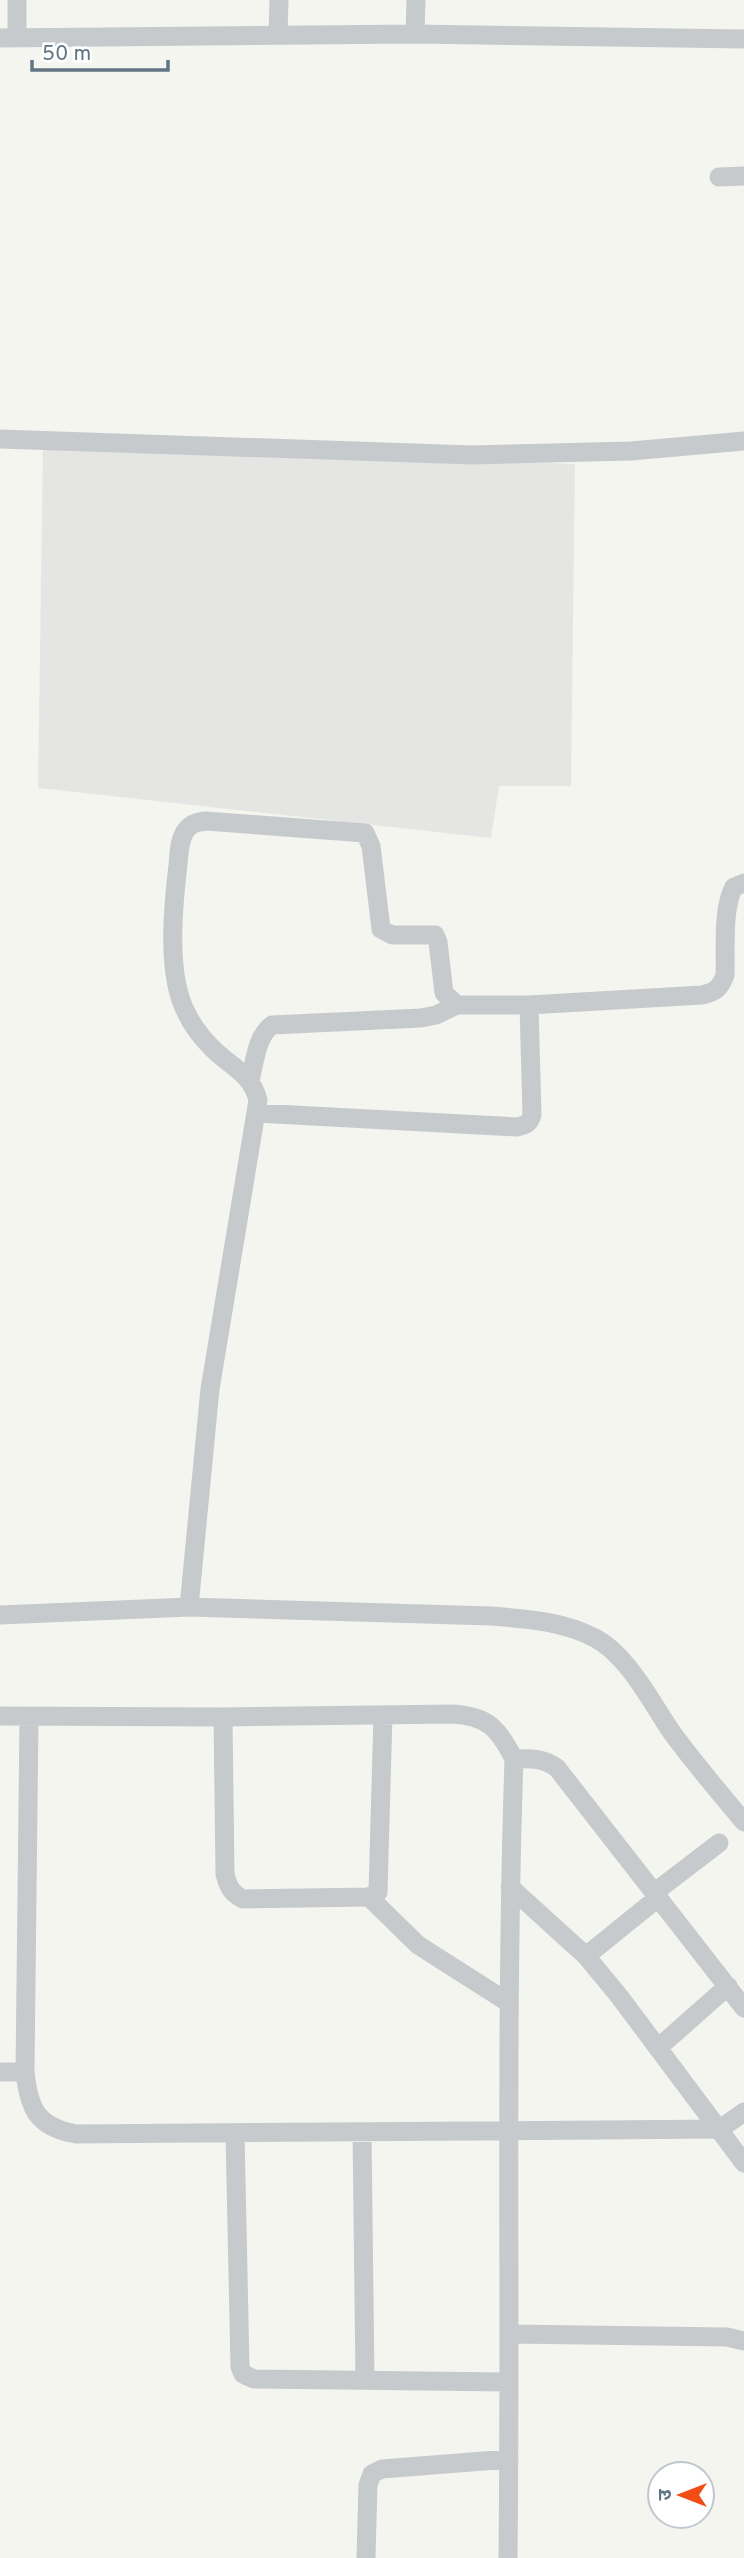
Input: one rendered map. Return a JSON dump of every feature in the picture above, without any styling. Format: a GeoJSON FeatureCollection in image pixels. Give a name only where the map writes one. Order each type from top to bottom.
{"type":"FeatureCollection","features":[{"type":"Feature","properties":{"kind":"street"},"geometry":{"type":"LineString","coordinates":[[17,0],[9,37],[415,34],[744,39]]}},
{"type":"Feature","properties":{"kind":"street"},"geometry":{"type":"LineString","coordinates":[[278,35],[279,0]]}},
{"type":"Feature","properties":{"kind":"street"},"geometry":{"type":"LineString","coordinates":[[415,34],[416,0]]}},
{"type":"Feature","properties":{"kind":"street"},"geometry":{"type":"LineString","coordinates":[[719,177],[744,176]]}},
{"type":"Feature","properties":{"kind":"street"},"geometry":{"type":"LineString","coordinates":[[0,439],[472,455],[631,451],[744,441]]}},
{"type":"Feature","properties":{"kind":"street"},"geometry":{"type":"LineString","coordinates":[[189,1607],[210,1389],[258,1100],[250,1080],[213,1049],[194,1026],[180,998],[173,956],[174,892],[180,844],[186,830],[195,822],[206,821],[365,833],[371,846],[381,929],[392,935],[435,935],[444,993],[449,1000],[457,1004],[530,1005],[715,992],[722,985],[724,975],[727,906],[730,894],[734,887],[744,883]]}},
{"type":"Feature","properties":{"kind":"street"},"geometry":{"type":"LineString","coordinates":[[250,1080],[260,1039],[264,1031],[272,1025],[421,1017],[436,1015],[457,1004]]}},
{"type":"Feature","properties":{"kind":"street"},"geometry":{"type":"LineString","coordinates":[[257,1112],[525,1125],[532,1115],[530,1005]]}},
{"type":"Feature","properties":{"kind":"street"},"geometry":{"type":"LineString","coordinates":[[0,1615],[189,1607],[491,1615],[532,1619],[570,1627],[597,1639],[619,1657],[675,1736],[744,1822]]}},
{"type":"Feature","properties":{"kind":"street"},"geometry":{"type":"LineString","coordinates":[[223,1717],[225,1874],[229,1888],[243,1899],[376,1895],[379,1889],[383,1715]]}},
{"type":"Feature","properties":{"kind":"street"},"geometry":{"type":"LineString","coordinates":[[0,1716],[470,1715],[495,1728],[514,1759],[509,2003],[508,2558]]}},
{"type":"Feature","properties":{"kind":"street"},"geometry":{"type":"LineString","coordinates":[[29,1717],[25,2072],[32,2107],[44,2123],[56,2130],[76,2133],[235,2133],[720,2129],[744,2112]]}},
{"type":"Feature","properties":{"kind":"street"},"geometry":{"type":"LineString","coordinates":[[514,1759],[538,1759],[557,1768],[744,2008]]}},
{"type":"Feature","properties":{"kind":"street"},"geometry":{"type":"LineString","coordinates":[[586,1956],[719,1843]]}},
{"type":"Feature","properties":{"kind":"street"},"geometry":{"type":"LineString","coordinates":[[510,1887],[586,1956],[744,2163]]}},
{"type":"Feature","properties":{"kind":"street"},"geometry":{"type":"LineString","coordinates":[[369,1897],[418,1945],[509,2003]]}},
{"type":"Feature","properties":{"kind":"street"},"geometry":{"type":"LineString","coordinates":[[658,2048],[727,1986]]}},
{"type":"Feature","properties":{"kind":"street"},"geometry":{"type":"LineString","coordinates":[[0,2072],[25,2072]]}},
{"type":"Feature","properties":{"kind":"street"},"geometry":{"type":"LineString","coordinates":[[362,2132],[365,2380]]}},
{"type":"Feature","properties":{"kind":"street"},"geometry":{"type":"LineString","coordinates":[[235,2133],[240,2367],[243,2374],[254,2379],[508,2382]]}},
{"type":"Feature","properties":{"kind":"street"},"geometry":{"type":"LineString","coordinates":[[510,2334],[727,2337],[744,2342]]}},
{"type":"Feature","properties":{"kind":"street"},"geometry":{"type":"LineString","coordinates":[[366,2558],[368,2484],[372,2474],[382,2469],[509,2459]]}},
{"type":"Feature","properties":{"kind":"shaded area"},"geometry":{"type":"Polygon","coordinates":[[[43,444],[575,464],[571,786],[499,786],[491,838],[38,788],[43,444]]]}}]}
